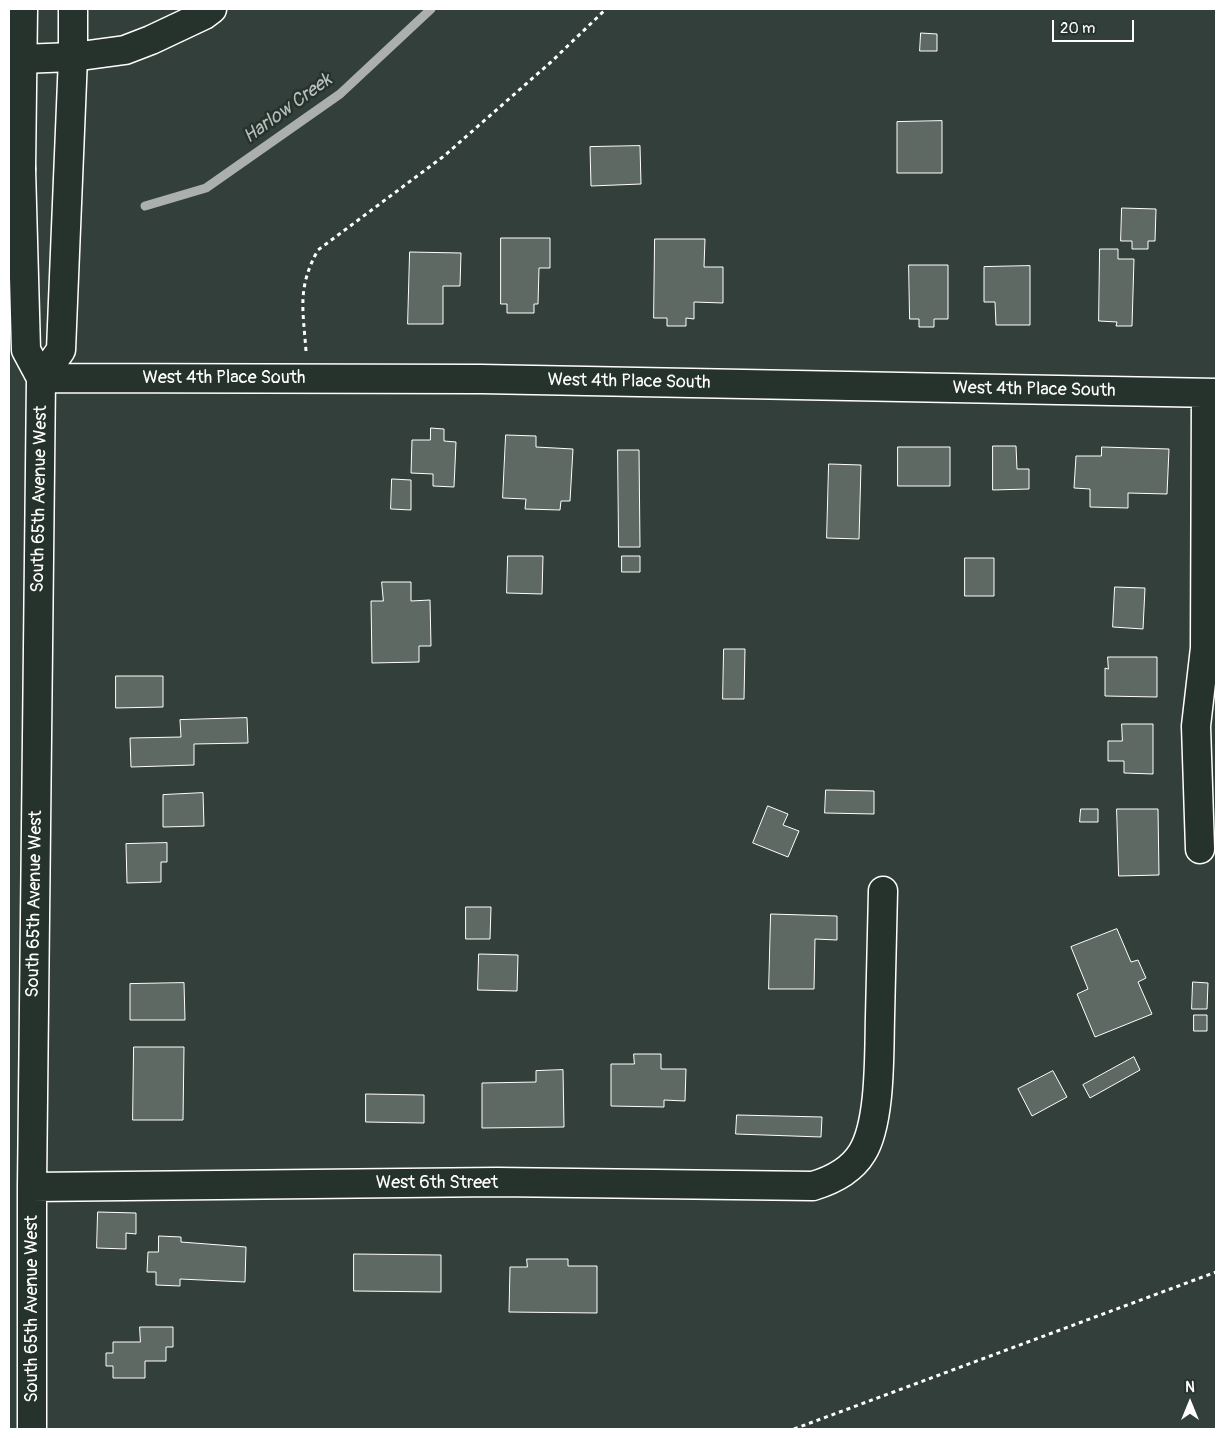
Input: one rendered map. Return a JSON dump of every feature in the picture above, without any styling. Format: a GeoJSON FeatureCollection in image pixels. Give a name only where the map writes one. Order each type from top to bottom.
{"type":"FeatureCollection","features":[{"type":"Feature","properties":{"kind":"main road","name":"South 65th Avenue West"},"geometry":{"type":"LineString","coordinates":[[23,9],[15,60],[15,161],[26,350],[41,378],[32,1187],[32,1429]]}},
{"type":"Feature","properties":{"kind":"main road"},"geometry":{"type":"LineString","coordinates":[[41,378],[61,350],[73,57],[73,9]]}},
{"type":"Feature","properties":{"kind":"main road"},"geometry":{"type":"LineString","coordinates":[[15,60],[73,57],[125,50],[152,40],[204,15],[212,9]]}},
{"type":"Feature","properties":{"kind":"main road","name":"West 4th Place South"},"geometry":{"type":"LineString","coordinates":[[41,378],[481,379],[1211,393]]}},
{"type":"Feature","properties":{"kind":"main road"},"geometry":{"type":"LineString","coordinates":[[1200,849],[1196,726],[1205,648],[1211,393]]}},
{"type":"Feature","properties":{"kind":"main road","name":"West 6th Street"},"geometry":{"type":"LineString","coordinates":[[32,1187],[497,1182],[813,1186],[840,1175],[862,1153],[870,1136],[878,1078],[883,891]]}},
{"type":"Feature","properties":{"kind":"path"},"geometry":{"type":"LineString","coordinates":[[307,379],[302,288],[309,266],[318,250],[444,156],[551,62],[606,9]]}},
{"type":"Feature","properties":{"kind":"path"},"geometry":{"type":"LineString","coordinates":[[794,1429],[1216,1272]]}},
{"type":"Feature","properties":{"kind":"building"},"geometry":{"type":"Polygon","coordinates":[[[921,33],[937,34],[937,51],[920,51],[921,33]]]}},
{"type":"Feature","properties":{"kind":"building"},"geometry":{"type":"Polygon","coordinates":[[[942,121],[942,173],[897,173],[897,122],[942,121]]]}},
{"type":"Feature","properties":{"kind":"building"},"geometry":{"type":"Polygon","coordinates":[[[640,146],[641,184],[591,186],[590,147],[640,146]]]}},
{"type":"Feature","properties":{"kind":"building"},"geometry":{"type":"Polygon","coordinates":[[[1122,208],[1156,209],[1155,241],[1148,241],[1148,249],[1132,249],[1132,241],[1121,241],[1122,208]]]}},
{"type":"Feature","properties":{"kind":"building"},"geometry":{"type":"Polygon","coordinates":[[[501,238],[550,238],[550,268],[539,268],[538,304],[534,304],[534,313],[507,313],[507,304],[501,304],[501,238]]]}},
{"type":"Feature","properties":{"kind":"building"},"geometry":{"type":"Polygon","coordinates":[[[655,239],[705,239],[704,267],[723,267],[723,303],[694,302],[694,319],[686,318],[686,326],[667,326],[667,318],[654,318],[655,239]]]}},
{"type":"Feature","properties":{"kind":"building"},"geometry":{"type":"Polygon","coordinates":[[[1100,249],[1118,249],[1118,259],[1134,259],[1132,326],[1116,326],[1117,322],[1099,321],[1100,249]]]}},
{"type":"Feature","properties":{"kind":"building"},"geometry":{"type":"Polygon","coordinates":[[[410,252],[461,253],[460,286],[443,286],[443,324],[408,324],[410,252]]]}},
{"type":"Feature","properties":{"kind":"building"},"geometry":{"type":"Polygon","coordinates":[[[909,265],[948,265],[948,319],[934,319],[934,327],[919,327],[919,319],[910,319],[909,265]]]}},
{"type":"Feature","properties":{"kind":"building"},"geometry":{"type":"Polygon","coordinates":[[[1030,266],[1030,325],[996,325],[995,302],[984,302],[984,267],[1030,266]]]}},
{"type":"Feature","properties":{"kind":"building"},"geometry":{"type":"Polygon","coordinates":[[[431,428],[444,429],[444,441],[456,442],[454,487],[433,486],[433,474],[411,473],[412,440],[430,440],[431,428]]]}},
{"type":"Feature","properties":{"kind":"building"},"geometry":{"type":"Polygon","coordinates":[[[506,435],[536,436],[536,447],[573,449],[570,501],[561,501],[560,510],[525,509],[526,499],[503,498],[506,435]]]}},
{"type":"Feature","properties":{"kind":"building"},"geometry":{"type":"Polygon","coordinates":[[[993,446],[1016,446],[1017,469],[1029,469],[1029,489],[993,490],[993,446]]]}},
{"type":"Feature","properties":{"kind":"building"},"geometry":{"type":"Polygon","coordinates":[[[898,447],[950,447],[950,486],[898,486],[898,447]]]}},
{"type":"Feature","properties":{"kind":"building"},"geometry":{"type":"Polygon","coordinates":[[[1102,447],[1169,449],[1167,494],[1128,493],[1128,508],[1090,507],[1090,489],[1074,488],[1076,456],[1101,456],[1102,447]]]}},
{"type":"Feature","properties":{"kind":"building"},"geometry":{"type":"Polygon","coordinates":[[[618,450],[639,450],[640,547],[619,547],[618,450]]]}},
{"type":"Feature","properties":{"kind":"building"},"geometry":{"type":"Polygon","coordinates":[[[829,464],[861,465],[859,539],[827,538],[829,464]]]}},
{"type":"Feature","properties":{"kind":"building"},"geometry":{"type":"Polygon","coordinates":[[[392,479],[411,480],[411,510],[391,509],[392,479]]]}},
{"type":"Feature","properties":{"kind":"building"},"geometry":{"type":"Polygon","coordinates":[[[508,556],[543,556],[542,594],[507,593],[508,556]]]}},
{"type":"Feature","properties":{"kind":"building"},"geometry":{"type":"Polygon","coordinates":[[[622,556],[640,556],[640,572],[622,572],[622,556]]]}},
{"type":"Feature","properties":{"kind":"building"},"geometry":{"type":"Polygon","coordinates":[[[965,558],[994,558],[994,596],[965,596],[965,558]]]}},
{"type":"Feature","properties":{"kind":"building"},"geometry":{"type":"Polygon","coordinates":[[[382,582],[411,582],[411,601],[430,600],[431,646],[419,646],[419,662],[372,663],[371,601],[383,601],[382,582]]]}},
{"type":"Feature","properties":{"kind":"building"},"geometry":{"type":"Polygon","coordinates":[[[1115,587],[1145,588],[1143,629],[1113,627],[1115,587]]]}},
{"type":"Feature","properties":{"kind":"building"},"geometry":{"type":"Polygon","coordinates":[[[724,649],[745,649],[744,699],[723,699],[724,649]]]}},
{"type":"Feature","properties":{"kind":"building"},"geometry":{"type":"Polygon","coordinates":[[[1108,657],[1157,657],[1157,697],[1105,696],[1105,668],[1108,669],[1108,657]]]}},
{"type":"Feature","properties":{"kind":"building"},"geometry":{"type":"Polygon","coordinates":[[[116,676],[163,676],[163,707],[116,708],[116,676]]]}},
{"type":"Feature","properties":{"kind":"building"},"geometry":{"type":"Polygon","coordinates":[[[247,718],[248,743],[194,744],[194,765],[131,767],[130,738],[181,737],[180,720],[247,718]]]}},
{"type":"Feature","properties":{"kind":"building"},"geometry":{"type":"Polygon","coordinates":[[[1122,724],[1153,724],[1153,774],[1124,773],[1124,761],[1108,761],[1108,741],[1122,741],[1122,724]]]}},
{"type":"Feature","properties":{"kind":"building"},"geometry":{"type":"Polygon","coordinates":[[[826,790],[874,791],[874,814],[825,813],[826,790]]]}},
{"type":"Feature","properties":{"kind":"building"},"geometry":{"type":"Polygon","coordinates":[[[203,793],[204,826],[163,827],[163,795],[203,793]]]}},
{"type":"Feature","properties":{"kind":"building"},"geometry":{"type":"Polygon","coordinates":[[[768,806],[788,814],[783,825],[799,831],[788,857],[753,843],[768,806]]]}},
{"type":"Feature","properties":{"kind":"building"},"geometry":{"type":"Polygon","coordinates":[[[1081,809],[1098,809],[1098,822],[1080,822],[1081,809]]]}},
{"type":"Feature","properties":{"kind":"building"},"geometry":{"type":"Polygon","coordinates":[[[1117,809],[1158,809],[1159,875],[1119,876],[1117,809]]]}},
{"type":"Feature","properties":{"kind":"building"},"geometry":{"type":"Polygon","coordinates":[[[167,843],[167,862],[161,862],[161,882],[127,883],[126,844],[167,843]]]}},
{"type":"Feature","properties":{"kind":"building"},"geometry":{"type":"Polygon","coordinates":[[[466,907],[491,907],[490,939],[466,939],[466,907]]]}},
{"type":"Feature","properties":{"kind":"building"},"geometry":{"type":"Polygon","coordinates":[[[771,914],[837,916],[837,940],[815,939],[814,989],[769,989],[771,914]]]}},
{"type":"Feature","properties":{"kind":"building"},"geometry":{"type":"Polygon","coordinates":[[[1117,929],[1131,962],[1138,960],[1146,978],[1138,982],[1152,1014],[1095,1037],[1077,994],[1088,989],[1071,947],[1117,929]]]}},
{"type":"Feature","properties":{"kind":"building"},"geometry":{"type":"Polygon","coordinates":[[[479,954],[518,955],[517,991],[478,990],[479,954]]]}},
{"type":"Feature","properties":{"kind":"building"},"geometry":{"type":"Polygon","coordinates":[[[1193,982],[1208,983],[1207,1009],[1192,1009],[1193,982]]]}},
{"type":"Feature","properties":{"kind":"building"},"geometry":{"type":"Polygon","coordinates":[[[184,983],[185,1020],[130,1020],[130,984],[184,983]]]}},
{"type":"Feature","properties":{"kind":"building"},"geometry":{"type":"Polygon","coordinates":[[[1194,1015],[1207,1015],[1207,1031],[1194,1031],[1194,1015]]]}},
{"type":"Feature","properties":{"kind":"building"},"geometry":{"type":"Polygon","coordinates":[[[134,1047],[184,1047],[183,1120],[133,1120],[134,1047]]]}},
{"type":"Feature","properties":{"kind":"building"},"geometry":{"type":"Polygon","coordinates":[[[634,1054],[661,1054],[661,1069],[686,1069],[685,1101],[664,1100],[664,1107],[611,1106],[611,1064],[634,1064],[634,1054]]]}},
{"type":"Feature","properties":{"kind":"building"},"geometry":{"type":"Polygon","coordinates":[[[1134,1057],[1140,1070],[1090,1098],[1083,1085],[1134,1057]]]}},
{"type":"Feature","properties":{"kind":"building"},"geometry":{"type":"Polygon","coordinates":[[[563,1070],[564,1127],[482,1128],[482,1083],[536,1082],[536,1071],[563,1070]]]}},
{"type":"Feature","properties":{"kind":"building"},"geometry":{"type":"Polygon","coordinates":[[[1053,1071],[1067,1097],[1032,1116],[1018,1089],[1053,1071]]]}},
{"type":"Feature","properties":{"kind":"building"},"geometry":{"type":"Polygon","coordinates":[[[366,1094],[424,1095],[424,1123],[366,1122],[366,1094]]]}},
{"type":"Feature","properties":{"kind":"building"},"geometry":{"type":"Polygon","coordinates":[[[737,1115],[822,1117],[821,1137],[736,1134],[737,1115]]]}},
{"type":"Feature","properties":{"kind":"building"},"geometry":{"type":"Polygon","coordinates":[[[98,1212],[136,1213],[136,1234],[126,1233],[126,1249],[97,1248],[98,1212]]]}},
{"type":"Feature","properties":{"kind":"building"},"geometry":{"type":"Polygon","coordinates":[[[159,1236],[181,1237],[181,1242],[246,1247],[245,1282],[180,1279],[180,1286],[156,1285],[156,1272],[147,1272],[148,1252],[158,1252],[159,1236]]]}},
{"type":"Feature","properties":{"kind":"building"},"geometry":{"type":"Polygon","coordinates":[[[354,1254],[441,1255],[441,1292],[354,1291],[354,1254]]]}},
{"type":"Feature","properties":{"kind":"building"},"geometry":{"type":"Polygon","coordinates":[[[527,1259],[568,1259],[568,1266],[597,1266],[597,1313],[509,1312],[510,1267],[527,1267],[527,1259]]]}},
{"type":"Feature","properties":{"kind":"building"},"geometry":{"type":"Polygon","coordinates":[[[140,1327],[173,1327],[173,1347],[166,1347],[166,1361],[145,1361],[145,1378],[113,1378],[113,1366],[106,1366],[106,1353],[113,1353],[113,1342],[140,1342],[140,1327]]]}},
{"type":"Feature","properties":{"kind":"waterway","name":"Harlow Creek"},"geometry":{"type":"LineString","coordinates":[[145,206],[206,188],[340,94],[431,9]]}}]}
